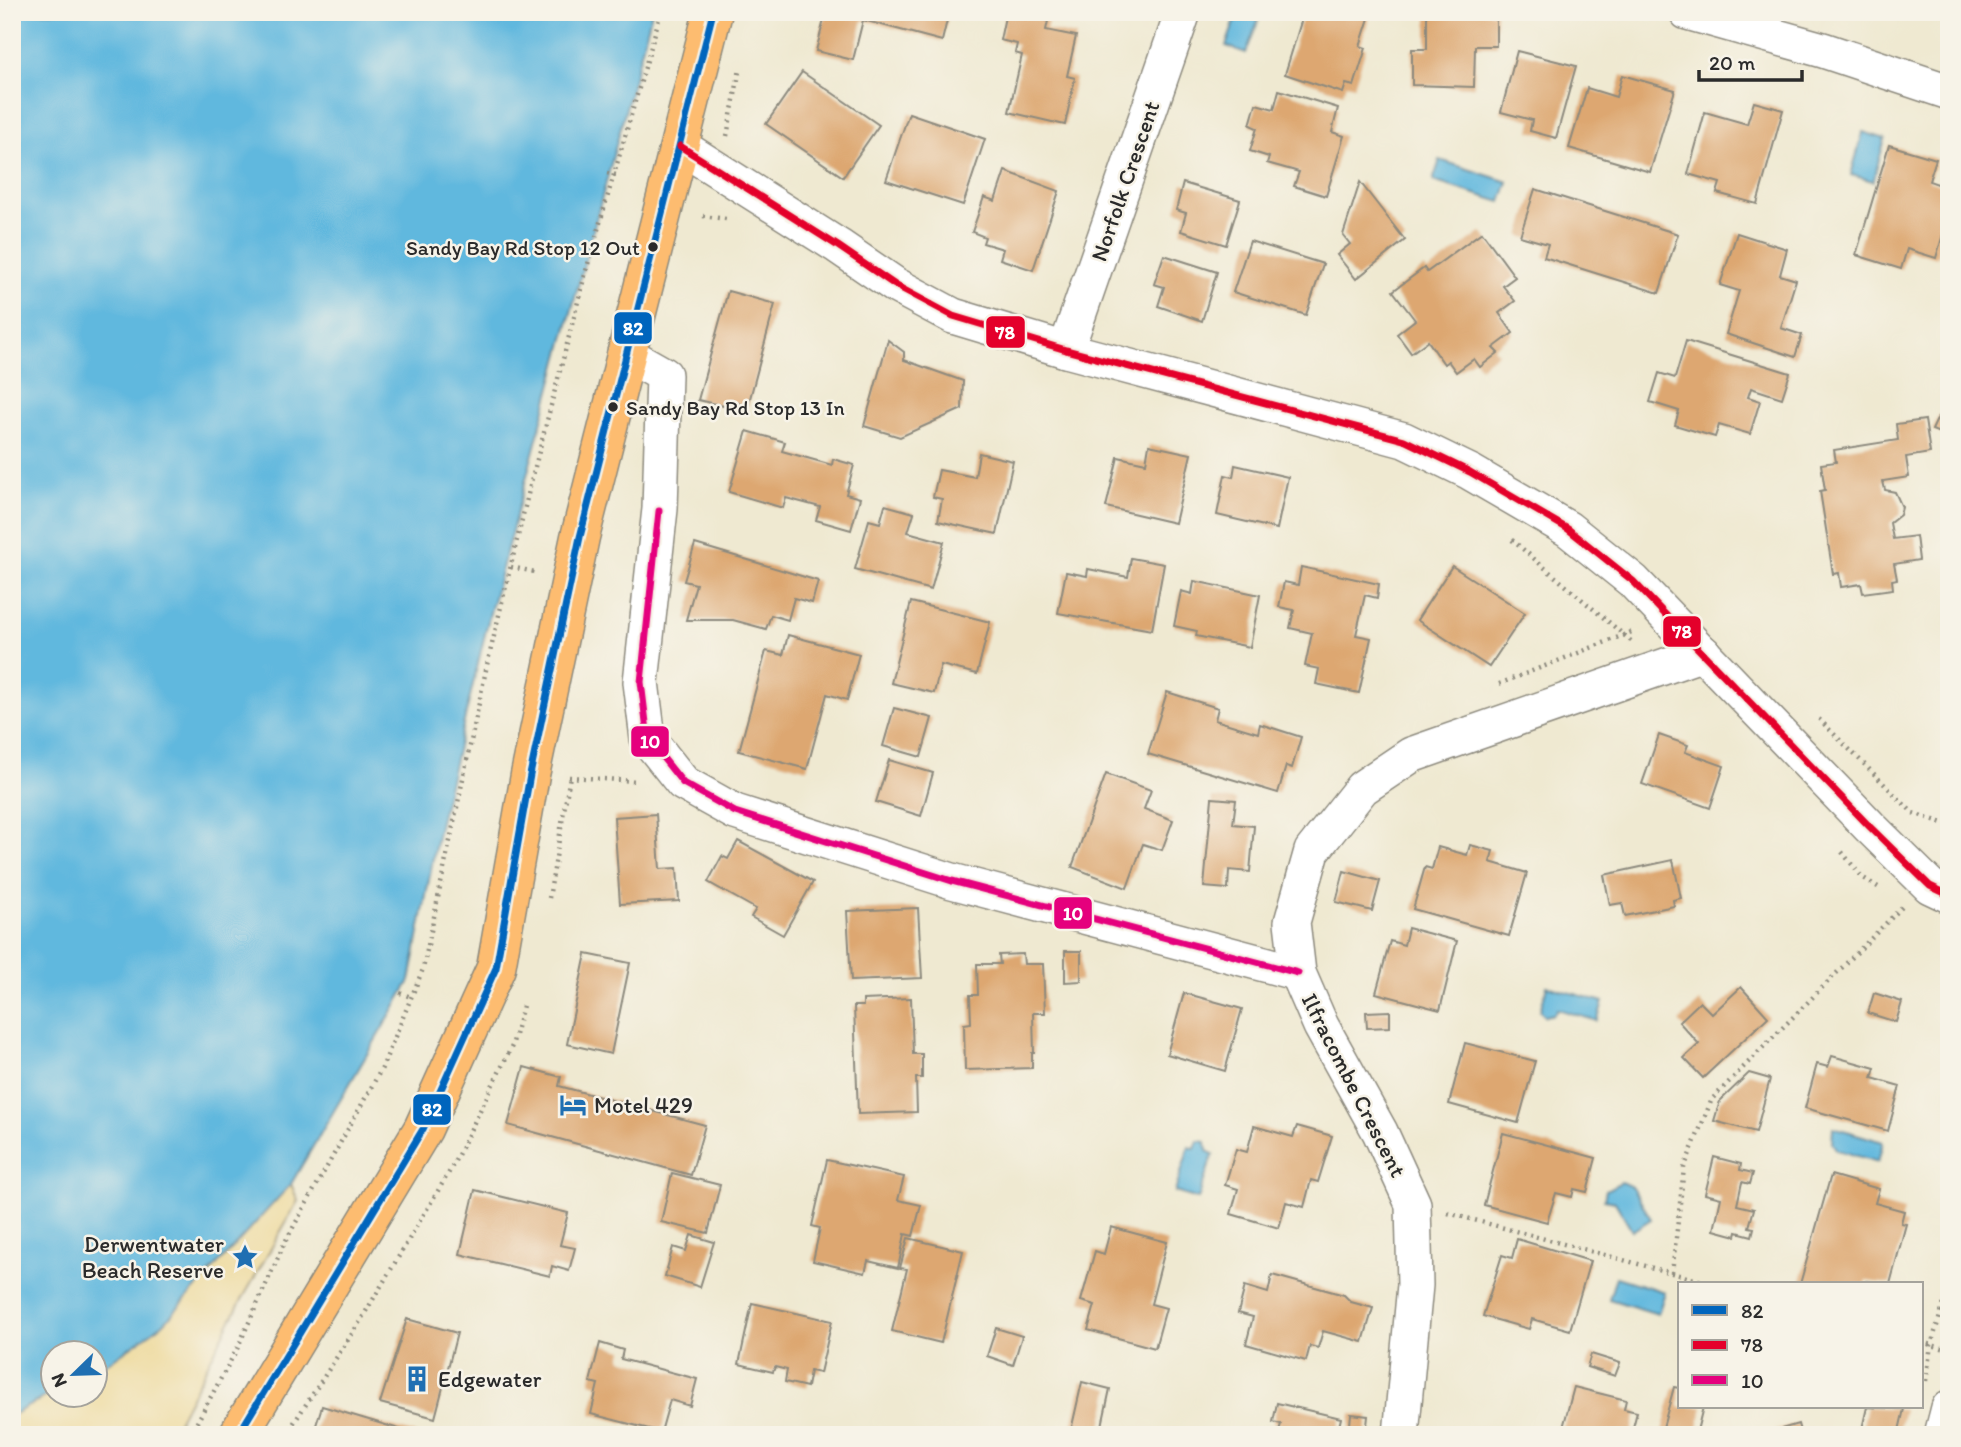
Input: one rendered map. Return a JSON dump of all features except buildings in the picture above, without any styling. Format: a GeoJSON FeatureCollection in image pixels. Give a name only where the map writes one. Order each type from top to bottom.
{"type":"FeatureCollection","features":[{"type":"Feature","properties":{"kind":"main road"},"geometry":{"type":"LineString","coordinates":[[237,1435],[423,1129],[496,968],[530,775],[577,548],[713,12]]}},
{"type":"Feature","properties":{"kind":"street","name":"Norfolk Crescent"},"geometry":{"type":"LineString","coordinates":[[1066,350],[1183,12]]}},
{"type":"Feature","properties":{"kind":"street"},"geometry":{"type":"LineString","coordinates":[[1687,12],[1823,50],[1949,92]]}},
{"type":"Feature","properties":{"kind":"street"},"geometry":{"type":"LineString","coordinates":[[680,146],[895,285],[953,316],[1066,350],[1404,440],[1470,472],[1568,529],[1633,581],[1930,886],[1949,895]]}},
{"type":"Feature","properties":{"kind":"street"},"geometry":{"type":"LineString","coordinates":[[625,353],[664,375],[660,509],[641,682],[648,739],[683,783],[735,812],[952,881],[1298,973]]}},
{"type":"Feature","properties":{"kind":"street","name":"Ilfracombe Crescent"},"geometry":{"type":"LineString","coordinates":[[1401,1435],[1415,1285],[1413,1204],[1380,1132],[1321,1026],[1298,973],[1292,922],[1312,850],[1362,789],[1411,755],[1703,653]]}},
{"type":"Feature","properties":{"kind":"street"},"geometry":{"type":"LineString","coordinates":[[1942,1435],[1949,1408]]}},
{"type":"Feature","properties":{"kind":"path"},"geometry":{"type":"LineString","coordinates":[[190,1435],[237,1349],[285,1242],[382,1068],[423,969],[487,665],[530,486],[586,271],[661,12]]}},
{"type":"Feature","properties":{"kind":"path"},"geometry":{"type":"LineString","coordinates":[[727,136],[740,67]]}},
{"type":"Feature","properties":{"kind":"path"},"geometry":{"type":"LineString","coordinates":[[607,173],[616,174]]}},
{"type":"Feature","properties":{"kind":"path"},"geometry":{"type":"LineString","coordinates":[[703,215],[739,220]]}},
{"type":"Feature","properties":{"kind":"path"},"geometry":{"type":"LineString","coordinates":[[1508,536],[1661,667]]}},
{"type":"Feature","properties":{"kind":"path"},"geometry":{"type":"LineString","coordinates":[[1837,846],[1862,877],[1884,890]]}},
{"type":"Feature","properties":{"kind":"path"},"geometry":{"type":"LineString","coordinates":[[1672,1273],[1684,1168],[1712,1099],[1906,904],[1895,897]]}},
{"type":"Feature","properties":{"kind":"path"},"geometry":{"type":"LineString","coordinates":[[400,993],[411,997]]}},
{"type":"Feature","properties":{"kind":"path"},"geometry":{"type":"LineString","coordinates":[[1413,1204],[1706,1282]]}},
{"type":"Feature","properties":{"kind":"path"},"geometry":{"type":"LineString","coordinates":[[1925,1383],[1931,1345],[1949,1287]]}},
{"type":"Feature","properties":{"kind":"path"},"geometry":{"type":"LineString","coordinates":[[1923,1343],[1949,1350]]}},
{"type":"Feature","properties":{"kind":"sand","name":"Derwentwater Beach Reserve"},"geometry":{"type":"Polygon","coordinates":[[[291,1184],[298,1201],[235,1312],[171,1435],[12,1435],[12,1415],[38,1401],[38,1408],[108,1408],[108,1363],[163,1324],[291,1184]]]}},
{"type":"Feature","properties":{"kind":"water"},"geometry":{"type":"Polygon","coordinates":[[[12,12],[652,12],[491,609],[439,826],[410,981],[291,1184],[163,1324],[108,1363],[108,1338],[38,1338],[38,1401],[12,1415],[12,12]]]}},
{"type":"Feature","properties":{"kind":"water"},"geometry":{"type":"Polygon","coordinates":[[[1238,12],[1251,12],[1260,16],[1246,53],[1226,46],[1238,12]]]}},
{"type":"Feature","properties":{"kind":"water"},"geometry":{"type":"Polygon","coordinates":[[[1863,132],[1885,139],[1873,181],[1851,175],[1863,132]]]}},
{"type":"Feature","properties":{"kind":"water"},"geometry":{"type":"Polygon","coordinates":[[[1440,160],[1508,182],[1501,202],[1433,181],[1440,160]]]}},
{"type":"Feature","properties":{"kind":"water"},"geometry":{"type":"Polygon","coordinates":[[[1547,986],[1603,1002],[1597,1021],[1557,1009],[1554,1014],[1545,1016],[1540,1011],[1547,986]]]}},
{"type":"Feature","properties":{"kind":"water"},"geometry":{"type":"Polygon","coordinates":[[[1833,1127],[1883,1142],[1878,1162],[1837,1150],[1832,1143],[1833,1127]]]}},
{"type":"Feature","properties":{"kind":"water"},"geometry":{"type":"Polygon","coordinates":[[[1198,1141],[1206,1142],[1207,1151],[1213,1154],[1198,1199],[1175,1192],[1189,1147],[1195,1149],[1198,1141]]]}},
{"type":"Feature","properties":{"kind":"water"},"geometry":{"type":"Polygon","coordinates":[[[1621,1182],[1632,1187],[1651,1219],[1632,1231],[1615,1202],[1604,1200],[1606,1190],[1621,1182]]]}},
{"type":"Feature","properties":{"kind":"water"},"geometry":{"type":"Polygon","coordinates":[[[1616,1277],[1665,1292],[1658,1314],[1609,1299],[1616,1277]]]}},
{"type":"Feature","properties":{"kind":"transit line","name":"82"},"geometry":{"type":"LineString","coordinates":[[238,1435],[423,1129],[496,968],[530,775],[580,537],[713,12]]}},
{"type":"Feature","properties":{"kind":"transit line","name":"78"},"geometry":{"type":"LineString","coordinates":[[680,146],[895,285],[953,316],[1066,350],[1404,440],[1470,472],[1568,529],[1633,581],[1870,827],[1930,886],[1949,895]]}},
{"type":"Feature","properties":{"kind":"transit line","name":"10"},"geometry":{"type":"LineString","coordinates":[[659,511],[641,682],[648,739],[683,783],[735,812],[952,881],[1298,973]]}},
{"type":"Feature","properties":{"kind":"place","name":"Sandy Bay Rd Stop 12 Out"},"geometry":{"type":"Point","coordinates":[653,247]}},
{"type":"Feature","properties":{"kind":"place","name":"Sandy Bay Rd Stop 13 In"},"geometry":{"type":"Point","coordinates":[613,407]}},
{"type":"Feature","properties":{"kind":"place","name":"Motel 429"},"geometry":{"type":"Point","coordinates":[573,1105]}},
{"type":"Feature","properties":{"kind":"place","name":"Derwentwater Beach Reserve"},"geometry":{"type":"Point","coordinates":[245,1257]}},
{"type":"Feature","properties":{"kind":"place","name":"Edgewater"},"geometry":{"type":"Point","coordinates":[417,1379]}}]}
